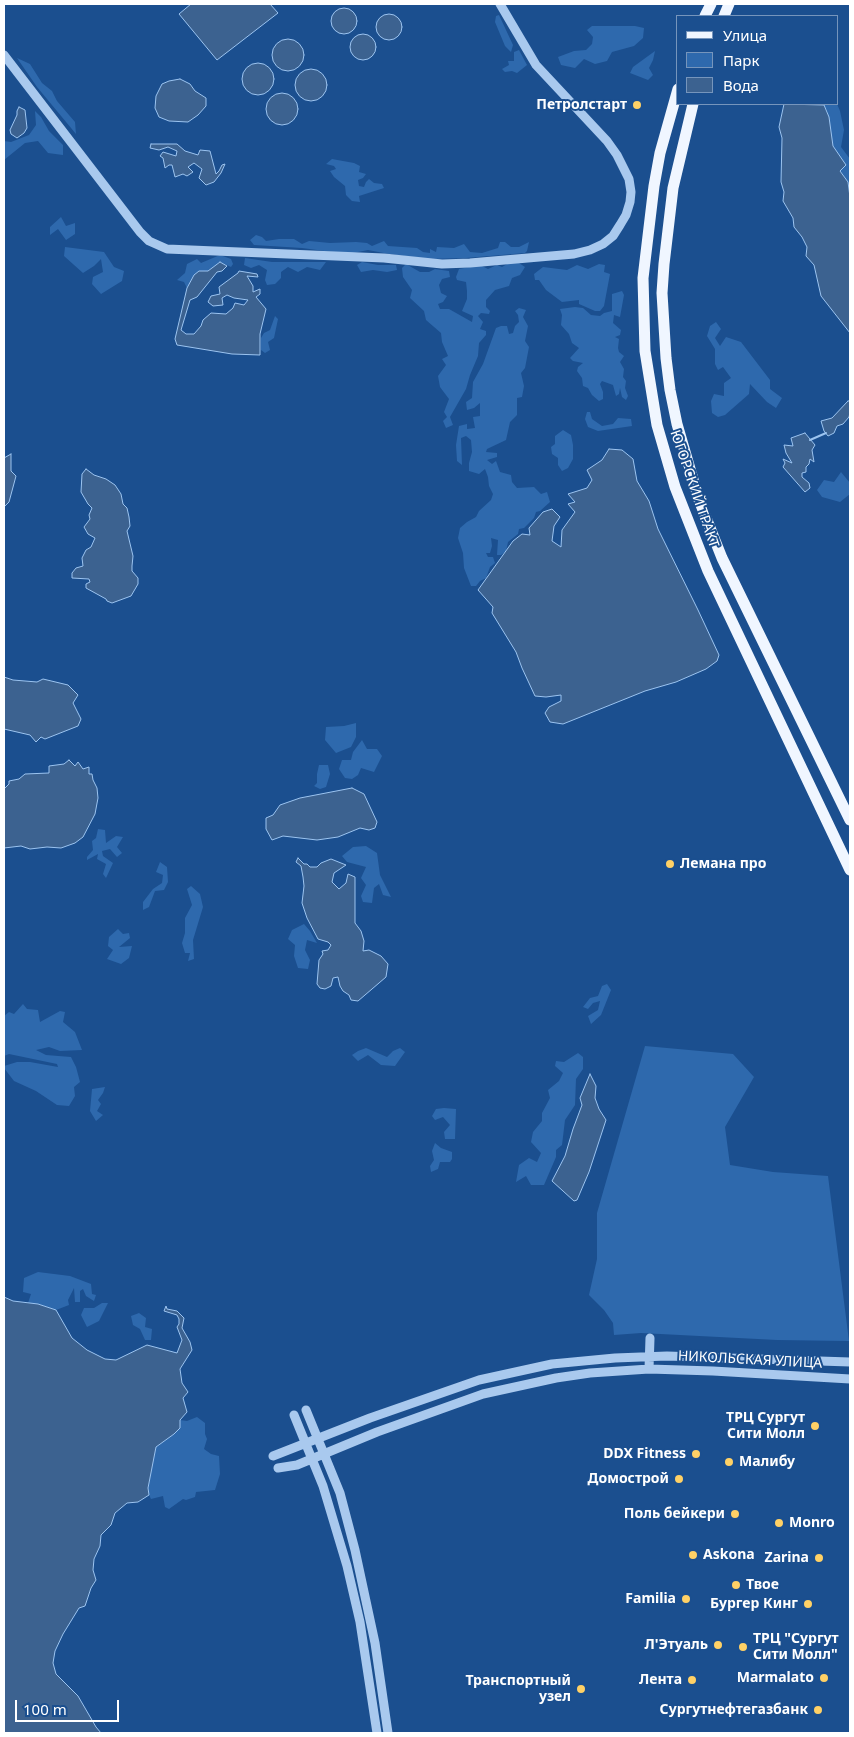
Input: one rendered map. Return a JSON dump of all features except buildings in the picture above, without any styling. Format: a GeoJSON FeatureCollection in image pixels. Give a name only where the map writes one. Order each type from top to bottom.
{"type":"FeatureCollection","features":[{"type":"Feature","properties":{"kind":"main road","name":"ЮГОРСКИЙ ТРАКТ"},"geometry":{"type":"LineString","coordinates":[[676,96],[660,153],[643,278],[646,360],[657,425],[675,487],[704,564],[850,870]]}},
{"type":"Feature","properties":{"kind":"main road","name":"ЮГОРСКИЙ ТРАКТ"},"geometry":{"type":"LineString","coordinates":[[693,105],[673,188],[662,293],[670,390],[679,432],[699,500],[722,558],[850,820]]}},
{"type":"Feature","properties":{"kind":"main road"},"geometry":{"type":"LineString","coordinates":[[751,662],[768,652]]}},
{"type":"Feature","properties":{"kind":"street"},"geometry":{"type":"LineString","coordinates":[[4,55],[140,232],[149,241],[167,249],[384,258],[442,264],[470,264],[574,254],[590,250],[603,244],[613,236],[620,226],[630,202],[629,179],[617,155],[607,141],[536,65],[500,4]]}},
{"type":"Feature","properties":{"kind":"street"},"geometry":{"type":"LineString","coordinates":[[649,1369],[650,1338]]}},
{"type":"Feature","properties":{"kind":"street","name":"НИКОЛЬСКАЯ УЛИЦА"},"geometry":{"type":"LineString","coordinates":[[273,1456],[370,1418],[479,1380],[552,1364],[649,1356],[714,1356],[850,1362]]}},
{"type":"Feature","properties":{"kind":"street","name":"НИКОЛЬСКАЯ УЛИЦА"},"geometry":{"type":"LineString","coordinates":[[278,1468],[297,1465],[412,1419],[483,1394],[510,1387],[590,1373],[649,1369],[850,1379]]}},
{"type":"Feature","properties":{"kind":"street"},"geometry":{"type":"LineString","coordinates":[[306,1410],[340,1493],[364,1586],[375,1643],[388,1733]]}},
{"type":"Feature","properties":{"kind":"street"},"geometry":{"type":"LineString","coordinates":[[294,1415],[323,1486],[347,1566],[360,1622],[377,1733]]}},
{"type":"Feature","properties":{"kind":"green space"},"geometry":{"type":"Polygon","coordinates":[[[499,15],[513,45],[511,52],[505,46],[495,22],[496,16],[499,15]]]}},
{"type":"Feature","properties":{"kind":"green space"},"geometry":{"type":"Polygon","coordinates":[[[592,26],[635,26],[644,28],[643,38],[634,46],[612,52],[607,61],[595,64],[584,59],[575,68],[561,65],[558,57],[574,51],[586,50],[592,44],[593,37],[587,30],[592,26]]]}},
{"type":"Feature","properties":{"kind":"green space"},"geometry":{"type":"Polygon","coordinates":[[[519,50],[527,65],[517,73],[512,71],[505,72],[502,69],[509,65],[508,61],[514,61],[514,52],[519,50]]]}},
{"type":"Feature","properties":{"kind":"green space"},"geometry":{"type":"Polygon","coordinates":[[[655,51],[649,68],[653,75],[648,80],[630,73],[633,67],[655,51]]]}},
{"type":"Feature","properties":{"kind":"green space"},"geometry":{"type":"Polygon","coordinates":[[[17,58],[30,64],[42,83],[52,91],[57,101],[75,122],[76,134],[37,87],[17,58]]]}},
{"type":"Feature","properties":{"kind":"green space"},"geometry":{"type":"Polygon","coordinates":[[[819,105],[837,105],[840,111],[844,130],[841,147],[850,159],[850,197],[848,182],[840,170],[833,146],[827,110],[819,105]]]}},
{"type":"Feature","properties":{"kind":"green space"},"geometry":{"type":"Polygon","coordinates":[[[35,111],[49,131],[63,145],[63,155],[48,153],[38,141],[25,143],[4,160],[4,141],[11,142],[29,135],[36,125],[35,111]]]}},
{"type":"Feature","properties":{"kind":"green space"},"geometry":{"type":"Polygon","coordinates":[[[332,159],[360,166],[359,172],[366,174],[358,180],[359,186],[364,187],[369,179],[374,183],[382,184],[384,188],[359,196],[360,202],[352,201],[346,195],[345,186],[330,171],[336,169],[334,166],[326,164],[332,159]]]}},
{"type":"Feature","properties":{"kind":"green space"},"geometry":{"type":"Polygon","coordinates":[[[61,217],[66,226],[75,223],[75,234],[66,240],[58,229],[50,235],[50,227],[61,217]]]}},
{"type":"Feature","properties":{"kind":"green space"},"geometry":{"type":"Polygon","coordinates":[[[256,235],[266,241],[294,239],[302,244],[309,241],[330,243],[356,242],[367,243],[372,246],[384,241],[388,246],[417,248],[423,252],[430,253],[430,249],[436,252],[437,247],[454,248],[464,244],[470,252],[482,253],[498,248],[500,242],[505,242],[511,247],[519,247],[529,242],[525,253],[428,259],[368,250],[353,253],[254,245],[250,240],[256,235]]]}},
{"type":"Feature","properties":{"kind":"green space"},"geometry":{"type":"Polygon","coordinates":[[[65,247],[104,252],[114,267],[124,271],[122,281],[101,294],[92,284],[93,277],[103,272],[101,259],[83,273],[64,256],[65,247]]]}},
{"type":"Feature","properties":{"kind":"green space"},"geometry":{"type":"Polygon","coordinates":[[[220,255],[231,259],[233,264],[231,267],[220,262],[208,271],[194,275],[187,288],[184,282],[177,280],[185,273],[187,264],[197,259],[201,263],[220,255]]]}},
{"type":"Feature","properties":{"kind":"green space"},"geometry":{"type":"Polygon","coordinates":[[[245,258],[272,262],[326,262],[320,270],[307,267],[298,272],[288,267],[281,272],[281,278],[275,284],[267,285],[265,280],[267,270],[259,265],[251,268],[244,265],[245,258]]]}},
{"type":"Feature","properties":{"kind":"green space"},"geometry":{"type":"Polygon","coordinates":[[[362,262],[378,265],[396,265],[397,270],[361,272],[357,265],[362,262]]]}},
{"type":"Feature","properties":{"kind":"green space"},"geometry":{"type":"Polygon","coordinates":[[[509,263],[519,263],[525,267],[520,275],[512,278],[509,286],[495,290],[486,300],[486,307],[490,311],[489,314],[481,313],[478,316],[483,322],[480,329],[486,331],[486,335],[479,343],[478,356],[466,389],[450,417],[453,425],[446,428],[443,421],[447,417],[444,412],[449,399],[440,387],[438,376],[446,365],[442,359],[448,356],[442,342],[441,333],[426,320],[424,311],[410,298],[412,290],[403,277],[402,268],[406,264],[420,272],[429,272],[435,269],[449,271],[450,277],[442,279],[439,285],[441,293],[447,296],[443,302],[438,304],[440,309],[449,309],[472,322],[473,316],[462,311],[467,299],[467,291],[466,282],[457,280],[456,277],[459,269],[480,265],[488,269],[497,265],[502,267],[509,263]]]}},
{"type":"Feature","properties":{"kind":"green space"},"geometry":{"type":"Polygon","coordinates":[[[599,264],[605,265],[604,272],[610,274],[604,306],[600,311],[595,311],[579,304],[579,300],[562,302],[546,290],[539,280],[535,280],[534,274],[543,267],[567,270],[577,265],[588,269],[599,264]]]}},
{"type":"Feature","properties":{"kind":"green space"},"geometry":{"type":"Polygon","coordinates":[[[622,291],[624,295],[620,317],[614,315],[613,323],[621,330],[620,335],[615,337],[619,339],[619,352],[624,356],[620,362],[624,369],[623,377],[626,381],[625,388],[628,396],[626,400],[622,397],[620,388],[619,394],[616,396],[613,385],[602,381],[600,384],[603,399],[599,401],[588,388],[583,386],[582,378],[577,371],[578,367],[583,363],[573,361],[570,358],[579,348],[572,343],[569,334],[561,325],[562,315],[560,309],[583,308],[591,315],[600,316],[612,311],[612,294],[622,291]]]}},
{"type":"Feature","properties":{"kind":"green space"},"geometry":{"type":"Polygon","coordinates":[[[519,308],[526,310],[523,317],[528,326],[525,341],[529,347],[525,368],[521,373],[524,386],[522,397],[517,398],[517,415],[510,422],[506,440],[487,449],[486,452],[497,453],[497,457],[487,460],[492,464],[496,461],[500,472],[511,475],[512,482],[517,488],[534,487],[541,494],[547,492],[550,502],[540,511],[536,512],[534,518],[524,528],[519,529],[518,534],[508,542],[506,551],[501,555],[497,555],[498,540],[491,538],[492,546],[490,553],[486,553],[488,557],[493,557],[495,563],[490,567],[486,578],[476,586],[471,586],[464,568],[463,553],[458,538],[460,528],[476,517],[479,511],[491,500],[493,494],[485,469],[479,474],[469,471],[472,452],[471,440],[466,436],[461,438],[462,465],[457,461],[456,445],[459,426],[467,424],[467,429],[475,428],[473,417],[480,416],[480,403],[474,408],[467,410],[466,402],[472,398],[473,382],[483,364],[496,328],[507,326],[509,334],[513,333],[515,326],[519,322],[515,311],[519,308]]]}},
{"type":"Feature","properties":{"kind":"green space"},"geometry":{"type":"Polygon","coordinates":[[[275,316],[278,319],[274,338],[268,342],[270,350],[265,353],[261,350],[261,338],[264,333],[270,330],[275,316]]]}},
{"type":"Feature","properties":{"kind":"green space"},"geometry":{"type":"Polygon","coordinates":[[[716,322],[721,329],[715,338],[720,346],[726,337],[741,342],[770,380],[770,389],[782,398],[776,408],[767,402],[750,384],[749,394],[725,415],[718,417],[712,413],[711,401],[714,394],[724,396],[724,383],[731,378],[723,367],[718,370],[715,364],[715,349],[707,336],[710,326],[716,322]]]}},
{"type":"Feature","properties":{"kind":"green space"},"geometry":{"type":"Polygon","coordinates":[[[587,412],[590,412],[592,419],[602,426],[613,424],[618,418],[631,419],[632,426],[598,431],[588,427],[585,419],[587,412]]]}},
{"type":"Feature","properties":{"kind":"green space"},"geometry":{"type":"Polygon","coordinates":[[[563,430],[571,435],[573,459],[568,468],[562,471],[558,465],[558,458],[552,454],[551,447],[555,444],[555,436],[563,430]]]}},
{"type":"Feature","properties":{"kind":"green space"},"geometry":{"type":"Polygon","coordinates":[[[841,472],[850,483],[850,494],[840,502],[822,497],[817,490],[824,480],[834,482],[841,472]]]}},
{"type":"Feature","properties":{"kind":"green space"},"geometry":{"type":"Polygon","coordinates":[[[356,723],[356,737],[351,747],[336,753],[325,740],[326,727],[356,723]]]}},
{"type":"Feature","properties":{"kind":"green space"},"geometry":{"type":"Polygon","coordinates":[[[362,740],[367,749],[377,749],[382,756],[374,772],[361,768],[358,775],[352,779],[345,778],[339,769],[342,760],[351,760],[353,752],[362,740]]]}},
{"type":"Feature","properties":{"kind":"green space"},"geometry":{"type":"Polygon","coordinates":[[[319,765],[328,765],[330,774],[326,787],[320,789],[314,786],[317,783],[319,765]]]}},
{"type":"Feature","properties":{"kind":"green space"},"geometry":{"type":"Polygon","coordinates":[[[98,829],[105,830],[106,843],[116,836],[123,837],[117,847],[122,853],[117,857],[110,849],[102,851],[103,856],[113,863],[106,878],[103,874],[106,864],[97,859],[98,854],[87,860],[87,857],[93,850],[92,841],[96,838],[98,829]]]}},
{"type":"Feature","properties":{"kind":"green space"},"geometry":{"type":"Polygon","coordinates":[[[366,846],[377,853],[380,875],[391,897],[383,895],[379,884],[374,888],[372,903],[363,902],[361,896],[366,885],[361,878],[366,867],[347,862],[342,856],[353,847],[366,846]]]}},
{"type":"Feature","properties":{"kind":"green space"},"geometry":{"type":"Polygon","coordinates":[[[160,862],[167,867],[168,882],[164,890],[155,891],[149,907],[143,910],[143,902],[153,889],[162,883],[163,875],[156,872],[160,862]]]}},
{"type":"Feature","properties":{"kind":"green space"},"geometry":{"type":"Polygon","coordinates":[[[191,886],[200,894],[203,907],[193,940],[194,959],[188,961],[190,953],[185,953],[182,943],[185,933],[185,918],[192,905],[187,889],[191,886]]]}},
{"type":"Feature","properties":{"kind":"green space"},"geometry":{"type":"Polygon","coordinates":[[[304,924],[317,943],[307,940],[305,950],[310,960],[308,969],[298,968],[294,956],[295,945],[288,939],[292,930],[304,924]]]}},
{"type":"Feature","properties":{"kind":"green space"},"geometry":{"type":"Polygon","coordinates":[[[118,929],[123,934],[129,933],[130,938],[119,947],[132,946],[129,958],[121,964],[107,959],[113,950],[108,946],[109,937],[118,929]]]}},
{"type":"Feature","properties":{"kind":"green space"},"geometry":{"type":"Polygon","coordinates":[[[607,984],[611,990],[601,1015],[591,1024],[588,1016],[598,1010],[600,1001],[593,1003],[588,1009],[583,1007],[590,998],[598,996],[602,986],[607,984]]]}},
{"type":"Feature","properties":{"kind":"green space"},"geometry":{"type":"Polygon","coordinates":[[[23,1004],[27,1009],[38,1010],[40,1022],[60,1011],[65,1012],[63,1022],[75,1032],[82,1050],[60,1051],[49,1047],[36,1050],[46,1055],[71,1057],[80,1082],[74,1087],[75,1096],[69,1106],[57,1105],[36,1091],[14,1081],[4,1068],[4,1066],[17,1062],[30,1062],[58,1067],[57,1064],[9,1054],[4,1056],[4,1016],[9,1012],[14,1014],[23,1004]]]}},
{"type":"Feature","properties":{"kind":"green space"},"geometry":{"type":"Polygon","coordinates":[[[645,1046],[733,1054],[754,1077],[725,1127],[730,1165],[773,1172],[828,1176],[849,1341],[777,1340],[641,1333],[614,1335],[613,1323],[604,1310],[589,1295],[597,1259],[597,1213],[645,1046]]]}},
{"type":"Feature","properties":{"kind":"green space"},"geometry":{"type":"Polygon","coordinates":[[[366,1048],[387,1057],[393,1051],[400,1048],[405,1052],[395,1066],[381,1065],[368,1055],[358,1061],[352,1055],[366,1048]]]}},
{"type":"Feature","properties":{"kind":"green space"},"geometry":{"type":"Polygon","coordinates":[[[578,1053],[583,1057],[583,1069],[576,1079],[575,1105],[565,1120],[562,1145],[556,1150],[556,1157],[544,1185],[531,1185],[526,1176],[516,1182],[519,1165],[529,1158],[537,1162],[541,1153],[531,1142],[533,1132],[542,1121],[542,1113],[550,1098],[548,1090],[559,1081],[563,1073],[555,1066],[556,1061],[564,1062],[578,1053]]]}},
{"type":"Feature","properties":{"kind":"green space"},"geometry":{"type":"Polygon","coordinates":[[[105,1087],[98,1100],[101,1104],[97,1111],[103,1115],[96,1121],[90,1111],[92,1089],[105,1087]]]}},
{"type":"Feature","properties":{"kind":"green space"},"geometry":{"type":"Polygon","coordinates":[[[436,1109],[456,1109],[455,1139],[445,1139],[444,1132],[450,1125],[443,1117],[435,1120],[432,1116],[436,1109]]]}},
{"type":"Feature","properties":{"kind":"green space"},"geometry":{"type":"Polygon","coordinates":[[[435,1143],[441,1148],[452,1152],[452,1159],[450,1162],[440,1162],[438,1169],[431,1172],[430,1166],[434,1160],[432,1151],[435,1143]]]}},
{"type":"Feature","properties":{"kind":"green space"},"geometry":{"type":"Polygon","coordinates":[[[38,1272],[70,1276],[91,1284],[92,1294],[96,1295],[94,1301],[86,1296],[83,1289],[80,1291],[80,1302],[75,1302],[74,1288],[68,1300],[69,1305],[56,1310],[28,1303],[31,1294],[23,1292],[24,1278],[38,1272]]]}},
{"type":"Feature","properties":{"kind":"green space"},"geometry":{"type":"Polygon","coordinates":[[[102,1303],[108,1303],[99,1321],[87,1327],[81,1315],[84,1308],[94,1308],[102,1303]]]}},
{"type":"Feature","properties":{"kind":"green space"},"geometry":{"type":"Polygon","coordinates":[[[139,1313],[146,1318],[145,1327],[152,1329],[151,1340],[145,1340],[140,1329],[133,1325],[131,1316],[139,1313]]]}},
{"type":"Feature","properties":{"kind":"green space"},"geometry":{"type":"Polygon","coordinates":[[[197,1417],[205,1423],[207,1439],[204,1449],[211,1454],[219,1456],[220,1474],[215,1490],[196,1492],[195,1497],[183,1499],[169,1509],[165,1507],[163,1496],[151,1499],[149,1495],[148,1488],[156,1447],[174,1434],[180,1420],[187,1421],[197,1417]]]}},
{"type":"Feature","properties":{"kind":"water"},"geometry":{"type":"Polygon","coordinates":[[[191,4],[270,4],[278,13],[217,60],[179,14],[191,4]]]}},
{"type":"Feature","properties":{"kind":"water"},"geometry":{"type":"Polygon","coordinates":[[[344,8],[353,12],[357,21],[353,30],[344,34],[335,30],[331,21],[335,12],[344,8]]]}},
{"type":"Feature","properties":{"kind":"water"},"geometry":{"type":"Polygon","coordinates":[[[389,14],[398,18],[402,27],[398,36],[389,40],[380,36],[376,27],[380,18],[389,14]]]}},
{"type":"Feature","properties":{"kind":"water"},"geometry":{"type":"Polygon","coordinates":[[[363,34],[372,38],[376,47],[372,56],[363,60],[354,56],[350,47],[354,38],[363,34]]]}},
{"type":"Feature","properties":{"kind":"water"},"geometry":{"type":"Polygon","coordinates":[[[288,39],[299,44],[304,55],[299,66],[288,71],[277,66],[272,55],[277,44],[288,39]]]}},
{"type":"Feature","properties":{"kind":"water"},"geometry":{"type":"Polygon","coordinates":[[[258,63],[269,68],[274,79],[269,90],[258,95],[247,90],[242,79],[247,68],[258,63]]]}},
{"type":"Feature","properties":{"kind":"water"},"geometry":{"type":"Polygon","coordinates":[[[311,69],[322,74],[327,85],[322,96],[311,101],[300,96],[295,85],[300,74],[311,69]]]}},
{"type":"Feature","properties":{"kind":"water"},"geometry":{"type":"Polygon","coordinates":[[[180,79],[190,84],[195,91],[206,98],[206,106],[188,122],[169,121],[159,117],[155,108],[156,96],[162,84],[180,79]]]}},
{"type":"Feature","properties":{"kind":"water"},"geometry":{"type":"Polygon","coordinates":[[[282,93],[293,98],[298,109],[293,120],[282,125],[271,120],[266,109],[271,98],[282,93]]]}},
{"type":"Feature","properties":{"kind":"water"},"geometry":{"type":"Polygon","coordinates":[[[784,105],[824,105],[829,117],[833,146],[846,165],[840,171],[848,182],[850,197],[850,333],[821,296],[814,265],[806,256],[807,247],[794,227],[793,218],[783,201],[784,192],[781,182],[782,138],[779,127],[784,105]]]}},
{"type":"Feature","properties":{"kind":"water"},"geometry":{"type":"Polygon","coordinates":[[[19,107],[25,110],[27,128],[17,138],[11,134],[10,130],[19,107]]]}},
{"type":"Feature","properties":{"kind":"water"},"geometry":{"type":"Polygon","coordinates":[[[151,144],[177,144],[185,151],[198,155],[200,150],[210,151],[216,174],[222,165],[225,164],[214,182],[206,185],[199,178],[202,169],[194,163],[188,167],[193,172],[187,176],[183,174],[175,177],[172,165],[165,168],[163,158],[160,156],[163,152],[176,156],[177,151],[168,147],[159,150],[150,148],[151,144]]]}},
{"type":"Feature","properties":{"kind":"water"},"geometry":{"type":"Polygon","coordinates":[[[220,262],[227,266],[222,271],[217,272],[197,297],[190,300],[181,330],[186,334],[194,334],[201,326],[203,320],[211,313],[226,314],[233,308],[235,303],[244,305],[248,300],[227,295],[222,298],[223,305],[213,306],[208,302],[211,296],[220,294],[219,287],[239,271],[257,274],[258,277],[247,276],[253,286],[253,292],[260,289],[260,294],[256,297],[266,309],[260,334],[260,355],[232,354],[177,345],[175,339],[187,288],[194,275],[199,271],[208,271],[220,262]]]}},
{"type":"Feature","properties":{"kind":"water"},"geometry":{"type":"Polygon","coordinates":[[[850,401],[849,417],[843,424],[837,426],[834,433],[828,436],[824,431],[821,421],[832,418],[850,401]]]}},
{"type":"Feature","properties":{"kind":"water"},"geometry":{"type":"Polygon","coordinates":[[[805,433],[815,445],[812,450],[814,462],[810,459],[806,472],[802,473],[802,477],[809,483],[810,488],[805,492],[783,467],[785,463],[783,459],[792,463],[784,445],[793,446],[791,438],[805,433]]]}},
{"type":"Feature","properties":{"kind":"water"},"geometry":{"type":"Polygon","coordinates":[[[609,449],[622,450],[633,459],[637,481],[649,501],[658,529],[719,655],[717,661],[706,669],[676,682],[645,691],[563,724],[550,722],[545,713],[549,707],[561,701],[561,695],[535,696],[516,652],[492,613],[493,607],[478,590],[513,541],[522,534],[530,535],[529,528],[543,512],[552,509],[560,517],[554,526],[552,541],[561,547],[562,530],[575,512],[568,504],[575,502],[568,494],[587,488],[592,480],[587,470],[602,460],[609,449]]]}},
{"type":"Feature","properties":{"kind":"water"},"geometry":{"type":"Polygon","coordinates":[[[11,454],[11,471],[16,476],[9,502],[4,507],[4,458],[11,454]]]}},
{"type":"Feature","properties":{"kind":"water"},"geometry":{"type":"Polygon","coordinates":[[[86,469],[115,485],[121,494],[129,517],[130,526],[127,531],[133,556],[132,571],[138,578],[138,584],[131,596],[112,603],[86,588],[86,584],[90,582],[89,579],[72,578],[72,573],[76,568],[83,566],[82,558],[86,550],[91,547],[95,538],[88,534],[84,527],[90,519],[89,515],[92,508],[81,492],[82,474],[86,469]]]}},
{"type":"Feature","properties":{"kind":"water"},"geometry":{"type":"Polygon","coordinates":[[[4,677],[13,680],[37,682],[43,679],[68,685],[78,695],[73,703],[81,719],[78,726],[45,739],[41,737],[36,742],[30,735],[4,729],[4,677]]]}},
{"type":"Feature","properties":{"kind":"water"},"geometry":{"type":"Polygon","coordinates":[[[69,760],[75,766],[78,762],[83,769],[89,767],[89,774],[92,774],[97,788],[98,798],[95,814],[83,837],[75,843],[61,848],[30,849],[21,846],[4,848],[4,789],[9,784],[9,781],[19,779],[25,774],[49,773],[49,766],[64,764],[69,760]]]}},
{"type":"Feature","properties":{"kind":"water"},"geometry":{"type":"Polygon","coordinates":[[[352,788],[364,794],[377,822],[375,828],[369,830],[360,828],[338,837],[317,840],[283,836],[272,840],[266,829],[266,818],[273,815],[280,805],[300,798],[352,788]]]}},
{"type":"Feature","properties":{"kind":"water"},"geometry":{"type":"Polygon","coordinates":[[[298,858],[310,867],[317,867],[331,859],[346,865],[334,873],[332,882],[339,889],[346,883],[348,874],[355,877],[355,923],[361,931],[364,941],[363,951],[369,950],[381,956],[388,964],[386,977],[358,1001],[351,1000],[349,995],[343,991],[338,977],[333,978],[331,986],[325,989],[320,988],[317,984],[319,960],[323,954],[322,951],[328,950],[331,945],[318,939],[307,918],[302,903],[304,886],[301,866],[296,862],[298,858]]]}},
{"type":"Feature","properties":{"kind":"water"},"geometry":{"type":"Polygon","coordinates":[[[590,1074],[596,1086],[595,1098],[606,1120],[589,1172],[577,1200],[574,1201],[552,1181],[565,1156],[582,1105],[580,1098],[590,1074]]]}},
{"type":"Feature","properties":{"kind":"water"},"geometry":{"type":"Polygon","coordinates":[[[4,1297],[13,1301],[38,1304],[56,1310],[72,1338],[87,1350],[105,1359],[116,1360],[147,1345],[177,1353],[182,1340],[177,1327],[179,1319],[177,1315],[164,1311],[166,1306],[167,1309],[177,1311],[184,1318],[182,1328],[192,1350],[180,1369],[182,1383],[188,1392],[183,1398],[187,1412],[180,1420],[180,1428],[156,1447],[148,1488],[149,1495],[138,1502],[127,1503],[115,1513],[111,1525],[101,1535],[100,1546],[94,1559],[93,1570],[96,1580],[85,1606],[79,1608],[55,1651],[53,1663],[56,1674],[78,1696],[101,1733],[4,1733],[4,1297]]]}},
{"type":"Feature","properties":{"kind":"waterway"},"geometry":{"type":"LineString","coordinates":[[810,440],[826,433]]}},
{"type":"Feature","properties":{"kind":"place","name":"Петролстарт"},"geometry":{"type":"Point","coordinates":[637,105]}},
{"type":"Feature","properties":{"kind":"place","name":"Лемана про"},"geometry":{"type":"Point","coordinates":[670,864]}},
{"type":"Feature","properties":{"kind":"place","name":"ТРЦ Сургут Сити Молл"},"geometry":{"type":"Point","coordinates":[815,1426]}},
{"type":"Feature","properties":{"kind":"place","name":"DDX Fitness"},"geometry":{"type":"Point","coordinates":[696,1454]}},
{"type":"Feature","properties":{"kind":"place","name":"Малибу"},"geometry":{"type":"Point","coordinates":[729,1462]}},
{"type":"Feature","properties":{"kind":"place","name":"Домострой"},"geometry":{"type":"Point","coordinates":[679,1479]}},
{"type":"Feature","properties":{"kind":"place","name":"Поль бейкери"},"geometry":{"type":"Point","coordinates":[735,1514]}},
{"type":"Feature","properties":{"kind":"place","name":"Monro"},"geometry":{"type":"Point","coordinates":[779,1523]}},
{"type":"Feature","properties":{"kind":"place","name":"Askona"},"geometry":{"type":"Point","coordinates":[693,1555]}},
{"type":"Feature","properties":{"kind":"place","name":"Zarina"},"geometry":{"type":"Point","coordinates":[819,1558]}},
{"type":"Feature","properties":{"kind":"place","name":"Твое"},"geometry":{"type":"Point","coordinates":[736,1585]}},
{"type":"Feature","properties":{"kind":"place","name":"Familia"},"geometry":{"type":"Point","coordinates":[686,1599]}},
{"type":"Feature","properties":{"kind":"place","name":"Бургер Кинг"},"geometry":{"type":"Point","coordinates":[808,1604]}},
{"type":"Feature","properties":{"kind":"place","name":"Л'Этуаль"},"geometry":{"type":"Point","coordinates":[718,1645]}},
{"type":"Feature","properties":{"kind":"place","name":"ТРЦ \"Сургут Сити Молл\""},"geometry":{"type":"Point","coordinates":[743,1647]}},
{"type":"Feature","properties":{"kind":"place","name":"Marmalato"},"geometry":{"type":"Point","coordinates":[824,1678]}},
{"type":"Feature","properties":{"kind":"place","name":"Лента"},"geometry":{"type":"Point","coordinates":[692,1680]}},
{"type":"Feature","properties":{"kind":"place","name":"Транспортный узел"},"geometry":{"type":"Point","coordinates":[581,1689]}},
{"type":"Feature","properties":{"kind":"place","name":"Сургутнефтегазбанк"},"geometry":{"type":"Point","coordinates":[818,1710]}}]}
